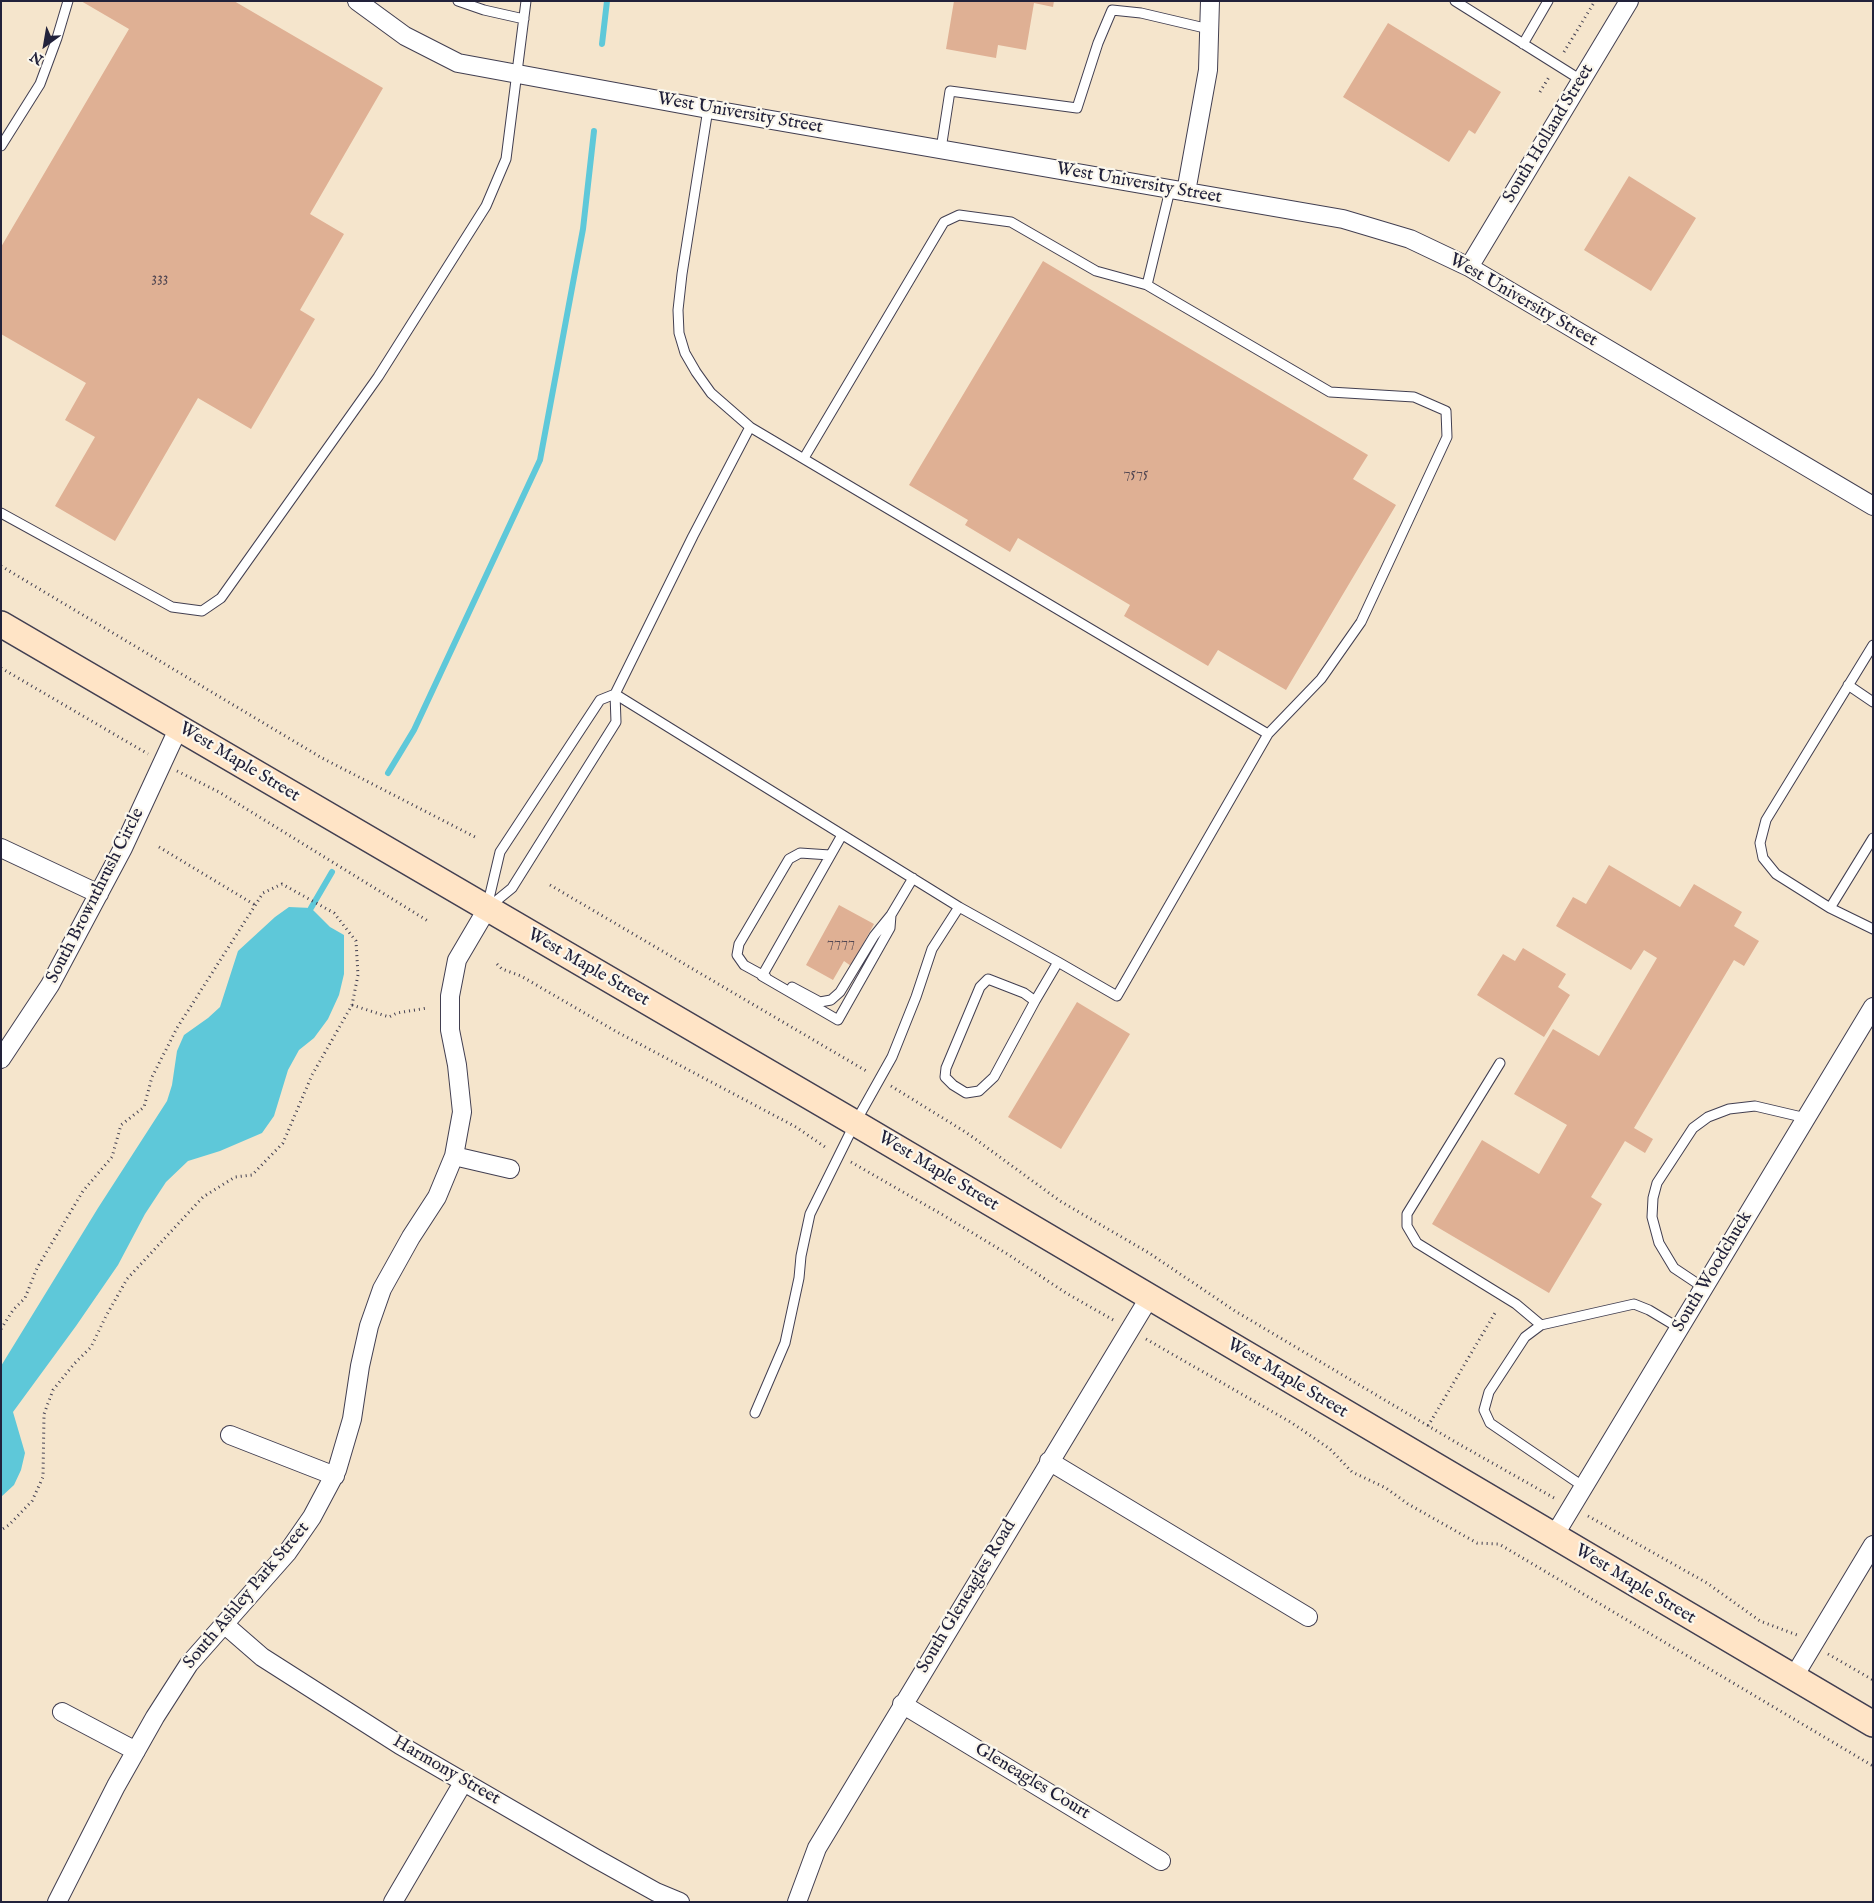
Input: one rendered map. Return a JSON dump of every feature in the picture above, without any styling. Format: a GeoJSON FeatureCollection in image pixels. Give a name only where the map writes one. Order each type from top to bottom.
{"type":"FeatureCollection","features":[{"type":"Feature","properties":{"kind":"main road","name":"West Maple Street"},"geometry":{"type":"LineString","coordinates":[[1,624],[855,1123],[1873,1724]]}},
{"type":"Feature","properties":{"kind":"street","name":"West University Street"},"geometry":{"type":"LineString","coordinates":[[357,1],[405,36],[458,63],[708,109],[1343,220],[1410,240],[1469,267],[1873,506]]}},
{"type":"Feature","properties":{"kind":"street"},"geometry":{"type":"LineString","coordinates":[[1178,191],[1208,70],[1210,1]]}},
{"type":"Feature","properties":{"kind":"street","name":"South Holland Street"},"geometry":{"type":"LineString","coordinates":[[1469,267],[1629,1]]}},
{"type":"Feature","properties":{"kind":"street","name":"South Brownthrush Circle"},"geometry":{"type":"LineString","coordinates":[[1,1059],[50,985],[99,894],[123,848],[179,727]]}},
{"type":"Feature","properties":{"kind":"street"},"geometry":{"type":"LineString","coordinates":[[1,848],[99,894]]}},
{"type":"Feature","properties":{"kind":"street","name":"South Ashley Park Street"},"geometry":{"type":"LineString","coordinates":[[57,1902],[116,1786],[188,1664],[287,1553],[312,1517],[334,1476],[352,1419],[360,1366],[382,1289],[411,1237],[437,1197],[454,1156],[462,1112],[457,1064],[450,1030],[450,996],[458,960],[486,909]]}},
{"type":"Feature","properties":{"kind":"street","name":"South Woodchuck"},"geometry":{"type":"LineString","coordinates":[[1554,1536],[1873,1007]]}},
{"type":"Feature","properties":{"kind":"street"},"geometry":{"type":"LineString","coordinates":[[454,1156],[510,1169]]}},
{"type":"Feature","properties":{"kind":"street","name":"South Gleneagles Road"},"geometry":{"type":"LineString","coordinates":[[797,1902],[817,1848],[902,1704],[1149,1298]]}},
{"type":"Feature","properties":{"kind":"street"},"geometry":{"type":"LineString","coordinates":[[230,1435],[334,1476]]}},
{"type":"Feature","properties":{"kind":"street"},"geometry":{"type":"LineString","coordinates":[[1049,1461],[1308,1617]]}},
{"type":"Feature","properties":{"kind":"street"},"geometry":{"type":"LineString","coordinates":[[1793,1678],[1873,1545]]}},
{"type":"Feature","properties":{"kind":"street","name":"Harmony Street"},"geometry":{"type":"LineString","coordinates":[[224,1624],[262,1657],[400,1745],[594,1858],[656,1892],[680,1902]]}},
{"type":"Feature","properties":{"kind":"street","name":"Gleneagles Court"},"geometry":{"type":"LineString","coordinates":[[902,1704],[1161,1861]]}},
{"type":"Feature","properties":{"kind":"street"},"geometry":{"type":"LineString","coordinates":[[62,1712],[136,1751]]}},
{"type":"Feature","properties":{"kind":"street"},"geometry":{"type":"LineString","coordinates":[[393,1902],[464,1781]]}},
{"type":"Feature","properties":{"kind":"lane"},"geometry":{"type":"LineString","coordinates":[[1,146],[40,84],[68,1]]}},
{"type":"Feature","properties":{"kind":"lane"},"geometry":{"type":"LineString","coordinates":[[458,1],[484,10],[524,19]]}},
{"type":"Feature","properties":{"kind":"lane"},"geometry":{"type":"LineString","coordinates":[[1,514],[172,607],[202,611],[221,598],[378,377],[486,206],[506,159],[526,1]]}},
{"type":"Feature","properties":{"kind":"lane"},"geometry":{"type":"LineString","coordinates":[[1455,1],[1581,80]]}},
{"type":"Feature","properties":{"kind":"lane"},"geometry":{"type":"LineString","coordinates":[[1523,44],[1548,1]]}},
{"type":"Feature","properties":{"kind":"lane"},"geometry":{"type":"LineString","coordinates":[[941,149],[950,91],[1076,108],[1098,42],[1112,10],[1141,13],[1209,29]]}},
{"type":"Feature","properties":{"kind":"lane"},"geometry":{"type":"LineString","coordinates":[[708,109],[678,310],[679,333],[686,354],[711,393],[750,427],[1268,734]]}},
{"type":"Feature","properties":{"kind":"lane"},"geometry":{"type":"LineString","coordinates":[[1147,285],[1178,191]]}},
{"type":"Feature","properties":{"kind":"lane"},"geometry":{"type":"LineString","coordinates":[[615,694],[959,907],[1117,996],[1268,734],[1321,679],[1361,622],[1447,437],[1446,411],[1414,397],[1330,392],[1147,285],[1096,271],[1011,222],[960,215],[944,222],[804,458]]}},
{"type":"Feature","properties":{"kind":"lane"},"geometry":{"type":"LineString","coordinates":[[486,909],[512,888],[616,722],[615,694],[693,536],[750,427]]}},
{"type":"Feature","properties":{"kind":"lane"},"geometry":{"type":"LineString","coordinates":[[1873,645],[1766,820],[1760,843],[1763,858],[1776,874],[1830,908],[1873,929]]}},
{"type":"Feature","properties":{"kind":"lane"},"geometry":{"type":"LineString","coordinates":[[1848,684],[1873,702]]}},
{"type":"Feature","properties":{"kind":"lane"},"geometry":{"type":"LineString","coordinates":[[486,909],[500,852],[600,700],[615,694]]}},
{"type":"Feature","properties":{"kind":"lane"},"geometry":{"type":"LineString","coordinates":[[762,976],[842,835]]}},
{"type":"Feature","properties":{"kind":"lane"},"geometry":{"type":"LineString","coordinates":[[1830,908],[1873,838]]}},
{"type":"Feature","properties":{"kind":"lane"},"geometry":{"type":"LineString","coordinates":[[830,856],[800,853],[788,859],[739,944],[737,956],[744,965],[838,1020],[890,928],[891,915]]}},
{"type":"Feature","properties":{"kind":"lane"},"geometry":{"type":"LineString","coordinates":[[762,976],[795,988],[820,1002],[831,1000],[840,992],[874,936],[891,915],[913,878]]}},
{"type":"Feature","properties":{"kind":"lane"},"geometry":{"type":"LineString","coordinates":[[755,1414],[785,1343],[810,1214],[855,1123],[892,1058],[916,997],[932,949],[959,907]]}},
{"type":"Feature","properties":{"kind":"lane"},"geometry":{"type":"LineString","coordinates":[[1035,1001],[1024,993],[988,978],[980,987],[946,1068],[945,1078],[966,1093],[979,1091],[994,1077],[1058,962]]}},
{"type":"Feature","properties":{"kind":"lane"},"geometry":{"type":"LineString","coordinates":[[1500,1063],[1407,1214],[1408,1226],[1417,1243],[1516,1304],[1542,1325]]}},
{"type":"Feature","properties":{"kind":"lane"},"geometry":{"type":"LineString","coordinates":[[1704,1288],[1674,1268],[1659,1243],[1652,1217],[1653,1198],[1657,1183],[1693,1128],[1708,1117],[1729,1109],[1755,1106],[1806,1118]]}},
{"type":"Feature","properties":{"kind":"lane"},"geometry":{"type":"LineString","coordinates":[[1584,1487],[1490,1423],[1484,1410],[1489,1392],[1525,1337],[1542,1325],[1634,1304],[1649,1310],[1679,1328]]}},
{"type":"Feature","properties":{"kind":"path"},"geometry":{"type":"LineString","coordinates":[[1540,92],[1595,1]]}},
{"type":"Feature","properties":{"kind":"path"},"geometry":{"type":"LineString","coordinates":[[1,566],[322,758],[477,838]]}},
{"type":"Feature","properties":{"kind":"path"},"geometry":{"type":"LineString","coordinates":[[1,668],[163,763],[219,792],[428,921]]}},
{"type":"Feature","properties":{"kind":"path"},"geometry":{"type":"LineString","coordinates":[[159,847],[255,905]]}},
{"type":"Feature","properties":{"kind":"path"},"geometry":{"type":"LineString","coordinates":[[1,1329],[13,1310],[25,1298],[37,1268],[83,1191],[112,1156],[121,1125],[144,1107],[152,1077],[177,1028],[263,893],[282,884],[334,913],[356,941],[358,975],[352,1005],[312,1075],[283,1143],[252,1175],[235,1177],[203,1197],[127,1279],[91,1347],[74,1364],[54,1390],[44,1414],[43,1477],[32,1501],[9,1525],[1,1530]]}},
{"type":"Feature","properties":{"kind":"path"},"geometry":{"type":"LineString","coordinates":[[550,885],[824,1045],[967,1133],[1060,1201],[1149,1253],[1235,1311],[1428,1426],[1706,1583],[1760,1621],[1793,1632],[1873,1680]]}},
{"type":"Feature","properties":{"kind":"path"},"geometry":{"type":"LineString","coordinates":[[497,964],[502,969],[521,976],[617,1032],[796,1127],[810,1138],[1009,1254],[1066,1293],[1292,1423],[1330,1449],[1352,1472],[1386,1488],[1408,1504],[1477,1543],[1499,1544],[1873,1766]]}},
{"type":"Feature","properties":{"kind":"path"},"geometry":{"type":"LineString","coordinates":[[352,1005],[389,1016],[427,1008]]}},
{"type":"Feature","properties":{"kind":"path"},"geometry":{"type":"LineString","coordinates":[[1428,1426],[1496,1313]]}},
{"type":"Feature","properties":{"kind":"water"},"geometry":{"type":"Polygon","coordinates":[[[289,907],[311,908],[330,927],[344,935],[344,974],[339,995],[328,1019],[314,1038],[299,1050],[288,1070],[274,1116],[262,1133],[220,1151],[188,1161],[166,1182],[145,1214],[118,1265],[13,1412],[25,1453],[21,1470],[14,1485],[1,1497],[1,1366],[98,1208],[167,1101],[172,1085],[177,1051],[184,1035],[220,1007],[238,951],[275,917],[289,907]]]}},
{"type":"Feature","properties":{"kind":"building"},"geometry":{"type":"Polygon","coordinates":[[[81,1],[234,1],[383,88],[310,214],[344,234],[300,310],[315,319],[251,429],[198,398],[115,541],[55,506],[95,437],[65,420],[86,383],[1,334],[1,247],[129,29],[81,1]]]}},
{"type":"Feature","properties":{"kind":"building"},"geometry":{"type":"Polygon","coordinates":[[[954,1],[1054,1],[1053,7],[1034,3],[1026,50],[998,45],[996,58],[946,49],[954,1]]]}},
{"type":"Feature","properties":{"kind":"building"},"geometry":{"type":"Polygon","coordinates":[[[1388,23],[1501,92],[1475,134],[1469,130],[1449,162],[1343,97],[1388,23]]]}},
{"type":"Feature","properties":{"kind":"building"},"geometry":{"type":"Polygon","coordinates":[[[1629,176],[1696,218],[1651,291],[1584,250],[1629,176]]]}},
{"type":"Feature","properties":{"kind":"building"},"geometry":{"type":"Polygon","coordinates":[[[1043,261],[1368,455],[1353,479],[1396,505],[1286,690],[1218,650],[1208,666],[1124,616],[1130,605],[1018,538],[1010,552],[965,525],[968,520],[909,485],[1043,261]]]}},
{"type":"Feature","properties":{"kind":"building"},"geometry":{"type":"Polygon","coordinates":[[[1609,865],[1680,907],[1694,884],[1742,912],[1734,926],[1759,941],[1744,966],[1734,960],[1634,1128],[1653,1139],[1645,1153],[1625,1141],[1591,1197],[1602,1204],[1549,1293],[1432,1224],[1482,1140],[1539,1174],[1567,1125],[1514,1094],[1553,1029],[1599,1056],[1657,958],[1644,950],[1631,970],[1556,926],[1573,897],[1586,904],[1609,865]]]}},
{"type":"Feature","properties":{"kind":"building"},"geometry":{"type":"Polygon","coordinates":[[[839,905],[874,924],[851,966],[844,961],[833,980],[806,965],[839,905]]]}},
{"type":"Feature","properties":{"kind":"building"},"geometry":{"type":"Polygon","coordinates":[[[1523,948],[1566,974],[1558,987],[1570,995],[1544,1037],[1477,995],[1503,954],[1515,961],[1523,948]]]}},
{"type":"Feature","properties":{"kind":"building"},"geometry":{"type":"Polygon","coordinates":[[[1077,1002],[1130,1034],[1061,1149],[1008,1117],[1077,1002]]]}},
{"type":"Feature","properties":{"kind":"waterway"},"geometry":{"type":"LineString","coordinates":[[602,44],[607,1]]}},
{"type":"Feature","properties":{"kind":"waterway"},"geometry":{"type":"LineString","coordinates":[[388,773],[414,730],[540,460],[583,229],[594,131]]}},
{"type":"Feature","properties":{"kind":"waterway"},"geometry":{"type":"LineString","coordinates":[[311,908],[332,872]]}}]}
